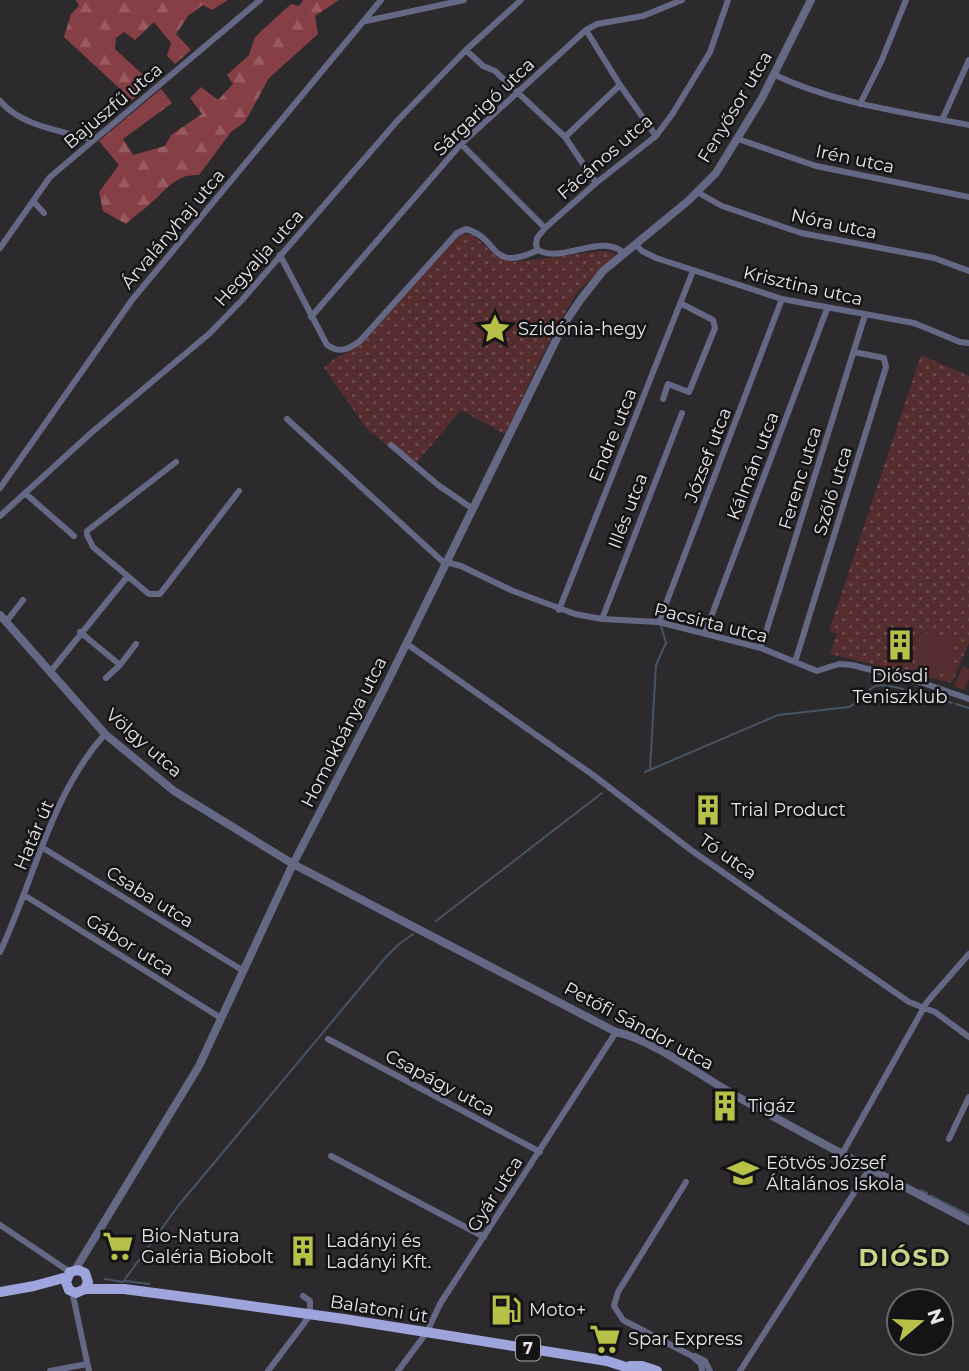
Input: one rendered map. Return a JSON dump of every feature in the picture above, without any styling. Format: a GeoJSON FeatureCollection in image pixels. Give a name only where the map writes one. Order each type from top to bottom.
{"type":"FeatureCollection","features":[{"type":"Feature","properties":{"kind":"main road","name":"7"},"geometry":{"type":"LineString","coordinates":[[0,1292],[70,1280],[81,1270],[87,1276]]}},
{"type":"Feature","properties":{"kind":"main road","name":"Balatoni út"},"geometry":{"type":"LineString","coordinates":[[87,1276],[124,1289]]}},
{"type":"Feature","properties":{"kind":"main road"},"geometry":{"type":"LineString","coordinates":[[85,1289],[87,1276]]}},
{"type":"Feature","properties":{"kind":"main road","name":"7"},"geometry":{"type":"LineString","coordinates":[[70,1280],[76,1293],[85,1289]]}},
{"type":"Feature","properties":{"kind":"main road","name":"Balatoni út"},"geometry":{"type":"LineString","coordinates":[[85,1289],[124,1289],[310,1314],[558,1352],[634,1369],[642,1366],[657,1371]]}},
{"type":"Feature","properties":{"kind":"street","name":"Bajuszfű utca"},"geometry":{"type":"LineString","coordinates":[[0,248],[50,177],[260,0]]}},
{"type":"Feature","properties":{"kind":"street","name":"Árvalányhaj utca"},"geometry":{"type":"LineString","coordinates":[[0,488],[132,300],[381,0]]}},
{"type":"Feature","properties":{"kind":"street"},"geometry":{"type":"LineString","coordinates":[[366,21],[464,0]]}},
{"type":"Feature","properties":{"kind":"street","name":"Hegyalja utca"},"geometry":{"type":"LineString","coordinates":[[0,516],[91,433],[210,333],[398,120],[466,50],[521,0]]}},
{"type":"Feature","properties":{"kind":"street","name":"Sárgarigó utca"},"geometry":{"type":"LineString","coordinates":[[312,317],[461,144],[586,30],[597,24],[643,16],[682,0]]}},
{"type":"Feature","properties":{"kind":"street","name":"Fácános utca"},"geometry":{"type":"LineString","coordinates":[[545,228],[596,183],[656,136],[710,52],[729,0]]}},
{"type":"Feature","properties":{"kind":"street","name":"Fenyősor utca"},"geometry":{"type":"LineString","coordinates":[[636,244],[716,173],[775,75],[811,0]]}},
{"type":"Feature","properties":{"kind":"street"},"geometry":{"type":"LineString","coordinates":[[860,104],[881,62],[906,0]]}},
{"type":"Feature","properties":{"kind":"street"},"geometry":{"type":"LineString","coordinates":[[586,30],[656,136]]}},
{"type":"Feature","properties":{"kind":"street"},"geometry":{"type":"LineString","coordinates":[[466,50],[483,66],[495,71],[565,136],[596,183]]}},
{"type":"Feature","properties":{"kind":"street"},"geometry":{"type":"LineString","coordinates":[[942,120],[969,60]]}},
{"type":"Feature","properties":{"kind":"street"},"geometry":{"type":"LineString","coordinates":[[775,75],[815,92],[860,104],[969,125]]}},
{"type":"Feature","properties":{"kind":"street"},"geometry":{"type":"LineString","coordinates":[[565,136],[620,85]]}},
{"type":"Feature","properties":{"kind":"street"},"geometry":{"type":"LineString","coordinates":[[0,101],[15,116],[29,122],[94,141]]}},
{"type":"Feature","properties":{"kind":"street","name":"Irén utca"},"geometry":{"type":"LineString","coordinates":[[738,139],[816,166],[969,197]]}},
{"type":"Feature","properties":{"kind":"street"},"geometry":{"type":"LineString","coordinates":[[461,144],[545,228],[537,238],[538,250]]}},
{"type":"Feature","properties":{"kind":"street","name":"Nóra utca"},"geometry":{"type":"LineString","coordinates":[[697,192],[733,210],[801,233],[934,258],[969,271]]}},
{"type":"Feature","properties":{"kind":"street"},"geometry":{"type":"LineString","coordinates":[[33,201],[44,213]]}},
{"type":"Feature","properties":{"kind":"street"},"geometry":{"type":"LineString","coordinates":[[280,256],[327,345],[335,350],[345,350],[360,341],[457,233],[466,229],[474,231],[504,258],[514,259],[538,250],[548,253],[609,246],[624,254]]}},
{"type":"Feature","properties":{"kind":"street","name":"Homokbánya utca"},"geometry":{"type":"LineString","coordinates":[[70,1280],[192,1077],[293,863],[407,644],[564,324],[592,284],[636,244]]}},
{"type":"Feature","properties":{"kind":"street","name":"Krisztina utca"},"geometry":{"type":"LineString","coordinates":[[636,244],[642,251],[656,258],[782,299],[914,323],[960,342],[969,343]]}},
{"type":"Feature","properties":{"kind":"street","name":"Endre utca"},"geometry":{"type":"LineString","coordinates":[[559,610],[693,271]]}},
{"type":"Feature","properties":{"kind":"street","name":"József utca"},"geometry":{"type":"LineString","coordinates":[[659,622],[782,299]]}},
{"type":"Feature","properties":{"kind":"street"},"geometry":{"type":"LineString","coordinates":[[663,399],[668,384],[689,392],[715,328],[713,320],[680,303]]}},
{"type":"Feature","properties":{"kind":"street","name":"Kálmán utca"},"geometry":{"type":"LineString","coordinates":[[705,633],[827,309]]}},
{"type":"Feature","properties":{"kind":"street","name":"Ferenc utca"},"geometry":{"type":"LineString","coordinates":[[761,648],[865,315]]}},
{"type":"Feature","properties":{"kind":"street","name":"Szőlő utca"},"geometry":{"type":"LineString","coordinates":[[795,662],[886,367],[886,360],[881,356],[854,352]]}},
{"type":"Feature","properties":{"kind":"street","name":"Illés utca"},"geometry":{"type":"LineString","coordinates":[[602,620],[682,413]]}},
{"type":"Feature","properties":{"kind":"street","name":"Pacsirta utca"},"geometry":{"type":"LineString","coordinates":[[288,419],[442,561],[461,566],[559,610],[602,620],[659,622],[761,648],[817,671],[839,664],[852,664],[923,683],[969,699]]}},
{"type":"Feature","properties":{"kind":"street"},"geometry":{"type":"LineString","coordinates":[[391,445],[438,485],[473,509]]}},
{"type":"Feature","properties":{"kind":"street"},"geometry":{"type":"LineString","coordinates":[[176,462],[88,531],[87,535],[93,547],[149,594],[160,594],[239,492]]}},
{"type":"Feature","properties":{"kind":"street"},"geometry":{"type":"LineString","coordinates":[[26,494],[74,536]]}},
{"type":"Feature","properties":{"kind":"street"},"geometry":{"type":"LineString","coordinates":[[51,671],[127,577]]}},
{"type":"Feature","properties":{"kind":"street"},"geometry":{"type":"LineString","coordinates":[[3,618],[23,600]]}},
{"type":"Feature","properties":{"kind":"street","name":"Völgy utca"},"geometry":{"type":"LineString","coordinates":[[3,618],[105,734],[174,791],[293,863]]}},
{"type":"Feature","properties":{"kind":"street"},"geometry":{"type":"LineString","coordinates":[[80,632],[120,665]]}},
{"type":"Feature","properties":{"kind":"street"},"geometry":{"type":"LineString","coordinates":[[106,678],[136,644]]}},
{"type":"Feature","properties":{"kind":"street","name":"Tó utca"},"geometry":{"type":"LineString","coordinates":[[407,644],[593,775],[691,850],[909,1002],[935,1012],[969,1037]]}},
{"type":"Feature","properties":{"kind":"street","name":"Határ út"},"geometry":{"type":"LineString","coordinates":[[0,952],[75,776],[91,749],[105,734]]}},
{"type":"Feature","properties":{"kind":"street","name":"Csaba utca"},"geometry":{"type":"LineString","coordinates":[[43,848],[242,970]]}},
{"type":"Feature","properties":{"kind":"street","name":"Petőfi Sándor utca"},"geometry":{"type":"LineString","coordinates":[[293,863],[616,1032],[626,1034],[662,1053],[842,1154],[969,1221]]}},
{"type":"Feature","properties":{"kind":"street","name":"Gábor utca"},"geometry":{"type":"LineString","coordinates":[[24,895],[221,1018]]}},
{"type":"Feature","properties":{"kind":"street"},"geometry":{"type":"LineString","coordinates":[[842,1154],[925,1008],[969,954]]}},
{"type":"Feature","properties":{"kind":"street","name":"Gyár utca"},"geometry":{"type":"LineString","coordinates":[[398,1371],[426,1332],[440,1304],[616,1032]]}},
{"type":"Feature","properties":{"kind":"street","name":"Csapágy utca"},"geometry":{"type":"LineString","coordinates":[[328,1039],[540,1152]]}},
{"type":"Feature","properties":{"kind":"street"},"geometry":{"type":"LineString","coordinates":[[949,1139],[969,1097]]}},
{"type":"Feature","properties":{"kind":"street"},"geometry":{"type":"LineString","coordinates":[[331,1156],[484,1237]]}},
{"type":"Feature","properties":{"kind":"street"},"geometry":{"type":"LineString","coordinates":[[740,1371],[870,1168]]}},
{"type":"Feature","properties":{"kind":"street"},"geometry":{"type":"LineString","coordinates":[[686,1182],[618,1292],[614,1306],[622,1320],[702,1359],[710,1371]]}},
{"type":"Feature","properties":{"kind":"street"},"geometry":{"type":"LineString","coordinates":[[0,1225],[70,1280],[88,1368],[50,1371]]}},
{"type":"Feature","properties":{"kind":"street","name":"Homokbánya utca"},"geometry":{"type":"LineString","coordinates":[[87,1276],[92,1245]]}},
{"type":"Feature","properties":{"kind":"street"},"geometry":{"type":"LineString","coordinates":[[268,1371],[310,1314],[310,1301],[303,1296]]}},
{"type":"Feature","properties":{"kind":"street"},"geometry":{"type":"LineString","coordinates":[[692,1356],[701,1364],[702,1371]]}},
{"type":"Feature","properties":{"kind":"shaded area"},"geometry":{"type":"Polygon","coordinates":[[[457,233],[473,235],[497,257],[515,262],[604,251],[616,254],[578,291],[553,333],[505,434],[461,410],[413,467],[367,429],[324,368],[361,344],[457,233]]]}},
{"type":"Feature","properties":{"kind":"shaded area"},"geometry":{"type":"Polygon","coordinates":[[[921,355],[969,376],[969,643],[952,683],[830,654],[837,634],[829,631],[921,355]]]}},
{"type":"Feature","properties":{"kind":"shaded area"},"geometry":{"type":"Polygon","coordinates":[[[921,632],[956,638],[950,674],[915,667],[921,632]]]}},
{"type":"Feature","properties":{"kind":"shaded area"},"geometry":{"type":"Polygon","coordinates":[[[891,650],[906,655],[901,669],[887,665],[891,650]]]}},
{"type":"Feature","properties":{"kind":"shaded area"},"geometry":{"type":"Polygon","coordinates":[[[963,666],[969,669],[969,679],[964,690],[954,686],[963,666]]]}},
{"type":"Feature","properties":{"kind":"green space"},"geometry":{"type":"Polygon","coordinates":[[[76,0],[228,0],[212,10],[203,5],[188,16],[176,34],[191,50],[175,64],[167,56],[171,43],[154,22],[135,40],[124,32],[116,38],[115,49],[152,83],[132,100],[64,37],[71,14],[79,6],[76,0]]]}},
{"type":"Feature","properties":{"kind":"green space"},"geometry":{"type":"Polygon","coordinates":[[[303,0],[339,0],[315,16],[318,34],[269,78],[245,122],[231,132],[199,175],[178,179],[126,224],[103,211],[99,192],[119,165],[99,141],[161,89],[172,103],[123,139],[133,155],[165,146],[171,135],[202,114],[190,98],[201,87],[218,100],[233,84],[227,75],[249,55],[255,37],[291,4],[299,6],[303,0]]]}},
{"type":"Feature","properties":{"kind":"waterway"},"geometry":{"type":"LineString","coordinates":[[650,769],[656,665],[666,643],[661,626]]}},
{"type":"Feature","properties":{"kind":"waterway"},"geometry":{"type":"LineString","coordinates":[[645,772],[778,715],[849,707],[875,686],[903,689]]}},
{"type":"Feature","properties":{"kind":"waterway"},"geometry":{"type":"LineString","coordinates":[[907,690],[919,693]]}},
{"type":"Feature","properties":{"kind":"waterway"},"geometry":{"type":"LineString","coordinates":[[931,696],[952,703]]}},
{"type":"Feature","properties":{"kind":"waterway"},"geometry":{"type":"LineString","coordinates":[[956,704],[969,708]]}},
{"type":"Feature","properties":{"kind":"waterway"},"geometry":{"type":"LineString","coordinates":[[436,921],[602,793]]}},
{"type":"Feature","properties":{"kind":"waterway"},"geometry":{"type":"LineString","coordinates":[[105,1279],[123,1282],[178,1206],[386,957],[413,934]]}},
{"type":"Feature","properties":{"kind":"waterway"},"geometry":{"type":"LineString","coordinates":[[921,1190],[927,1193]]}},
{"type":"Feature","properties":{"kind":"waterway"},"geometry":{"type":"LineString","coordinates":[[931,1195],[936,1198]]}},
{"type":"Feature","properties":{"kind":"waterway"},"geometry":{"type":"LineString","coordinates":[[937,1199],[951,1206]]}},
{"type":"Feature","properties":{"kind":"waterway"},"geometry":{"type":"LineString","coordinates":[[953,1207],[969,1215]]}},
{"type":"Feature","properties":{"kind":"waterway"},"geometry":{"type":"LineString","coordinates":[[126,1281],[149,1284]]}},
{"type":"Feature","properties":{"kind":"place","name":"Szidónia-hegy"},"geometry":{"type":"Point","coordinates":[495,329]}},
{"type":"Feature","properties":{"kind":"place","name":"Diósdi Teniszklub"},"geometry":{"type":"Point","coordinates":[900,645]}},
{"type":"Feature","properties":{"kind":"place","name":"Trial Product"},"geometry":{"type":"Point","coordinates":[708,810]}},
{"type":"Feature","properties":{"kind":"place","name":"Tigáz"},"geometry":{"type":"Point","coordinates":[725,1106]}},
{"type":"Feature","properties":{"kind":"place","name":"Eötvös József Általános Iskola"},"geometry":{"type":"Point","coordinates":[743,1173]}},
{"type":"Feature","properties":{"kind":"place","name":"Bio-Natura Galéria Biobolt"},"geometry":{"type":"Point","coordinates":[118,1246]}},
{"type":"Feature","properties":{"kind":"place","name":"Ladányi és Ladányi Kft."},"geometry":{"type":"Point","coordinates":[303,1251]}},
{"type":"Feature","properties":{"kind":"place","name":"Moto+"},"geometry":{"type":"Point","coordinates":[506,1310]}},
{"type":"Feature","properties":{"kind":"place","name":"Spar Express"},"geometry":{"type":"Point","coordinates":[605,1339]}},
{"type":"Feature","properties":{"kind":"district","name":"DIÓSD"},"geometry":{"type":"Point","coordinates":[905,1258]}}]}
